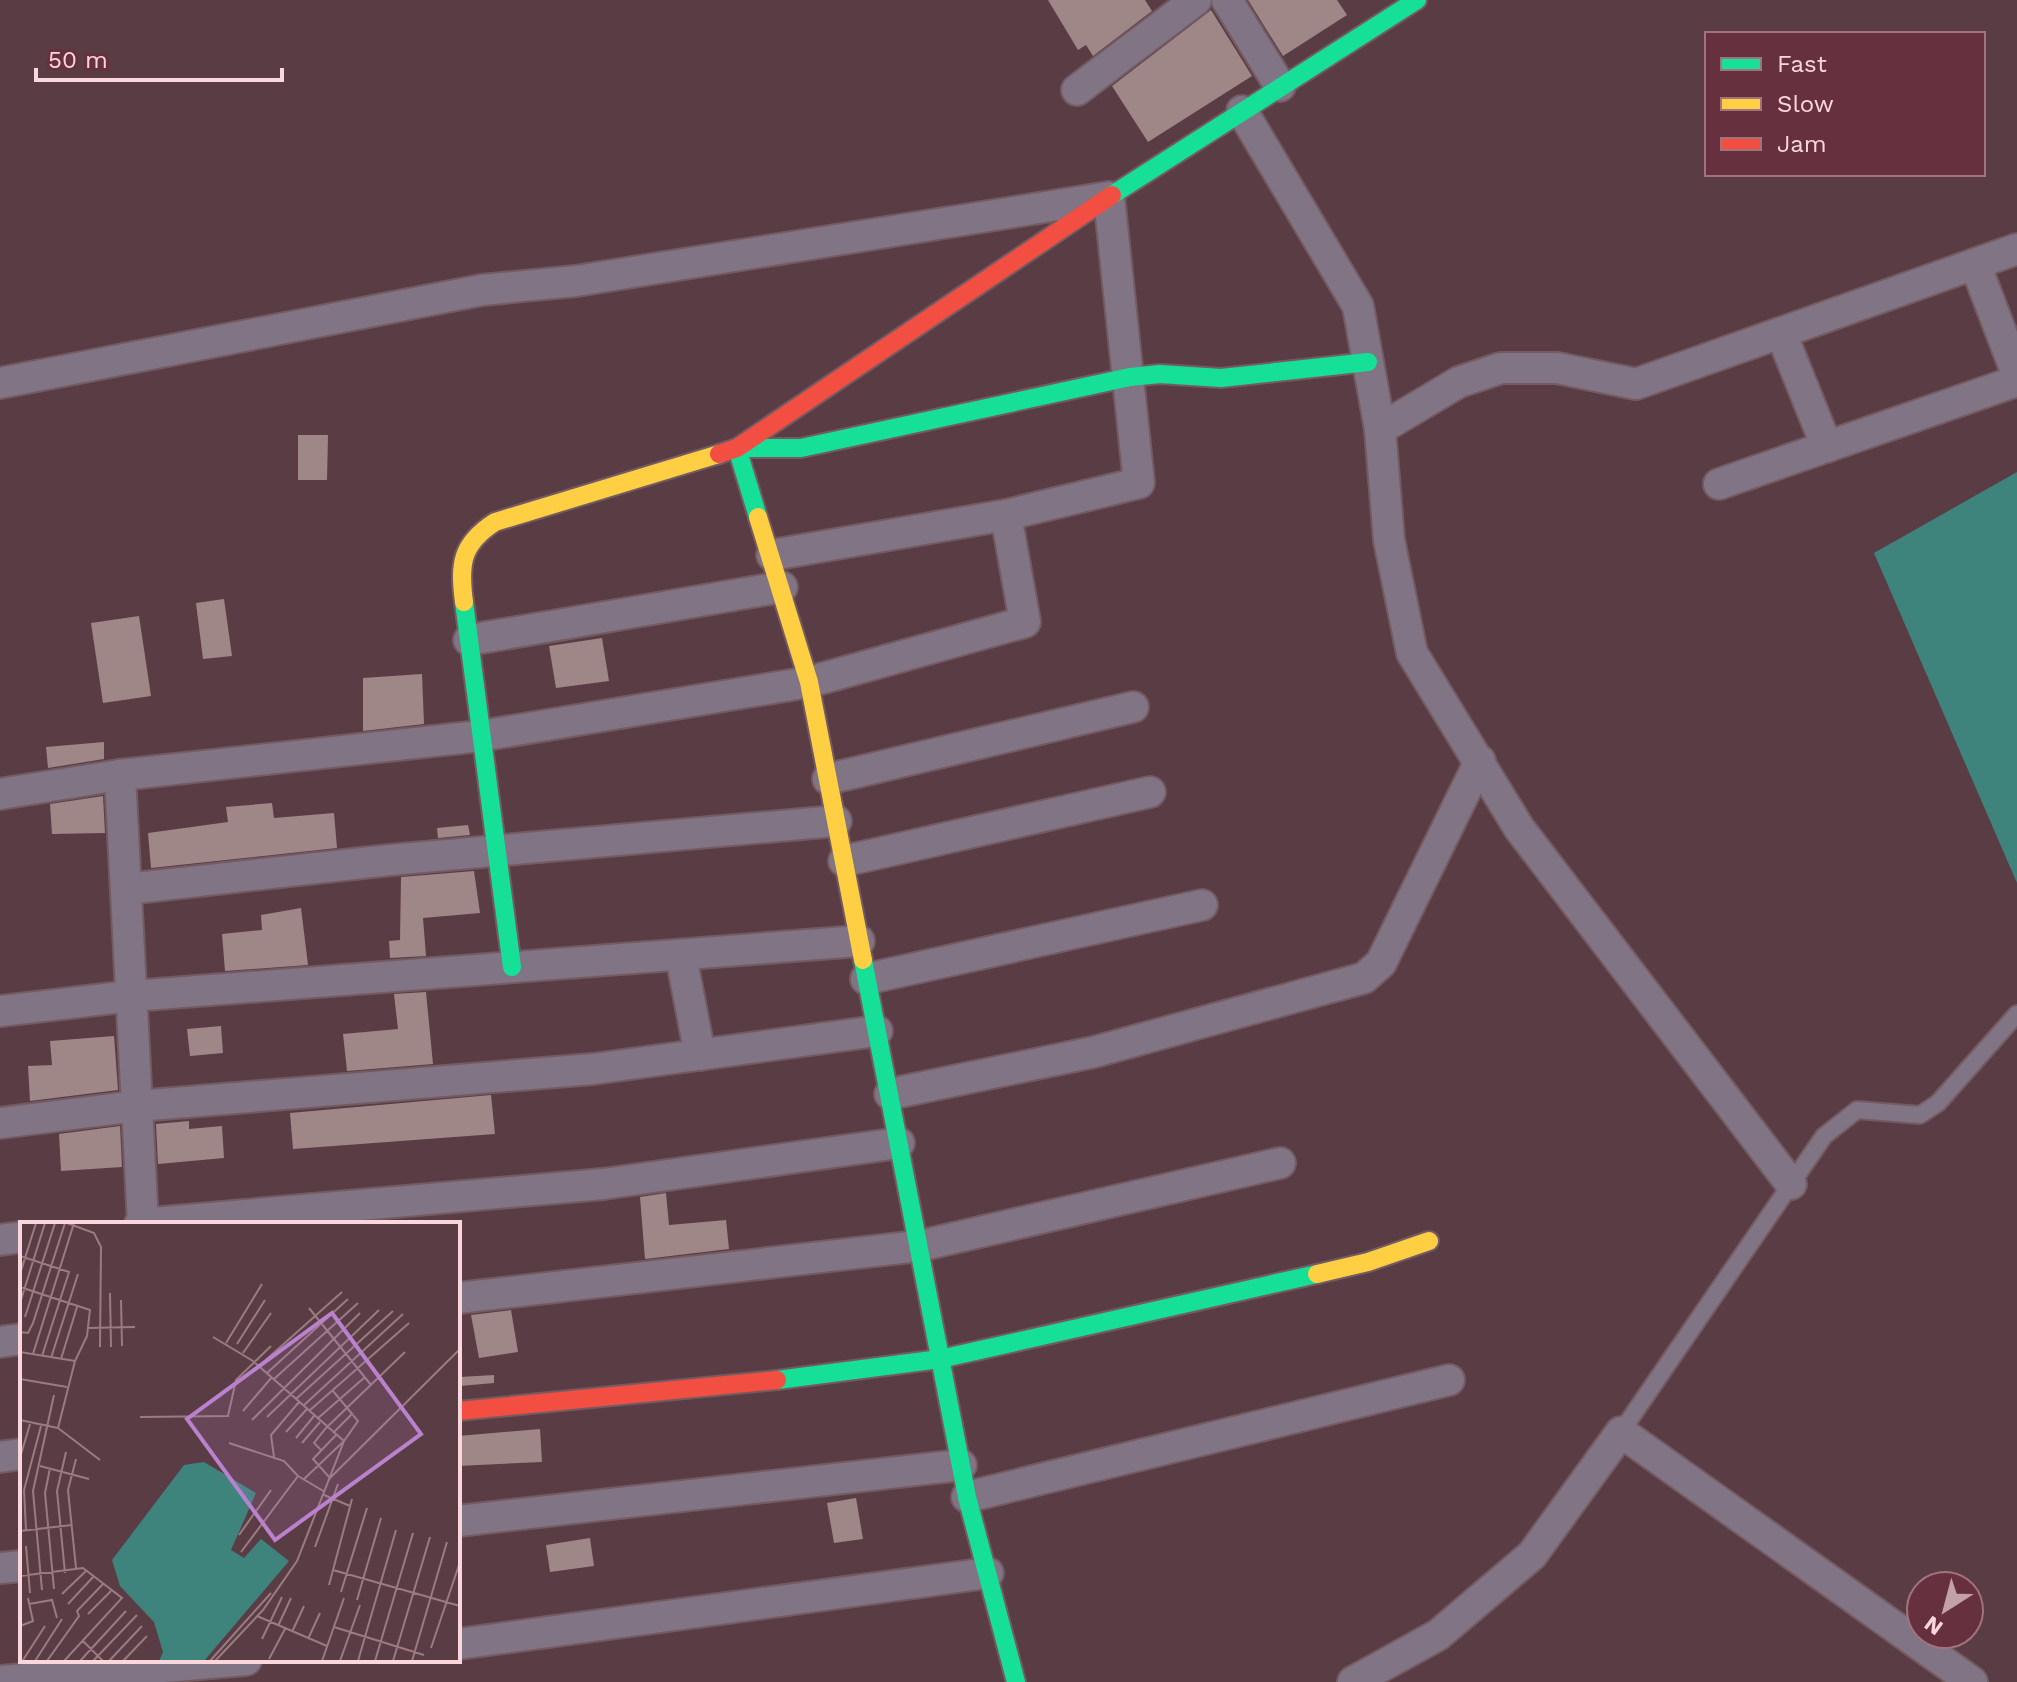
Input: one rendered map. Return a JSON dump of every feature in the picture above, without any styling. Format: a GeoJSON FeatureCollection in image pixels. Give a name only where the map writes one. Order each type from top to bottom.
{"type":"FeatureCollection","features":[{"type":"Feature","properties":{"kind":"street"},"geometry":{"type":"LineString","coordinates":[[1077,90],[1196,0]]}},
{"type":"Feature","properties":{"kind":"street"},"geometry":{"type":"LineString","coordinates":[[1227,0],[1280,86]]}},
{"type":"Feature","properties":{"kind":"street"},"geometry":{"type":"LineString","coordinates":[[737,448],[1109,197],[1417,0]]}},
{"type":"Feature","properties":{"kind":"street"},"geometry":{"type":"LineString","coordinates":[[1242,111],[1358,306],[1380,429],[1389,540],[1412,653],[1519,828],[1791,1184]]}},
{"type":"Feature","properties":{"kind":"street"},"geometry":{"type":"LineString","coordinates":[[772,555],[1006,515],[1139,483],[1109,197]]}},
{"type":"Feature","properties":{"kind":"street"},"geometry":{"type":"LineString","coordinates":[[0,383],[482,290],[576,281],[1109,197]]}},
{"type":"Feature","properties":{"kind":"street"},"geometry":{"type":"LineString","coordinates":[[1380,429],[1459,382],[1501,368],[1557,368],[1636,384],[2017,249]]}},
{"type":"Feature","properties":{"kind":"street"},"geometry":{"type":"LineString","coordinates":[[1975,264],[2017,374]]}},
{"type":"Feature","properties":{"kind":"street"},"geometry":{"type":"LineString","coordinates":[[1781,333],[1827,447]]}},
{"type":"Feature","properties":{"kind":"street"},"geometry":{"type":"LineString","coordinates":[[512,967],[460,568],[475,535],[495,522],[737,448],[801,448],[1130,377],[1160,374],[1221,378],[1368,362]]}},
{"type":"Feature","properties":{"kind":"street"},"geometry":{"type":"LineString","coordinates":[[1719,484],[2017,381]]}},
{"type":"Feature","properties":{"kind":"street"},"geometry":{"type":"LineString","coordinates":[[737,448],[809,682],[967,1497],[988,1573],[1010,1681]]}},
{"type":"Feature","properties":{"kind":"street"},"geometry":{"type":"LineString","coordinates":[[0,794],[120,775],[480,736],[809,682],[1025,622],[1006,515]]}},
{"type":"Feature","properties":{"kind":"street"},"geometry":{"type":"LineString","coordinates":[[469,640],[782,587]]}},
{"type":"Feature","properties":{"kind":"street"},"geometry":{"type":"LineString","coordinates":[[828,779],[1133,707]]}},
{"type":"Feature","properties":{"kind":"street"},"geometry":{"type":"LineString","coordinates":[[890,1094],[1094,1052],[1364,978],[1381,963],[1480,761]]}},
{"type":"Feature","properties":{"kind":"street"},"geometry":{"type":"LineString","coordinates":[[120,775],[142,1222]]}},
{"type":"Feature","properties":{"kind":"street"},"geometry":{"type":"LineString","coordinates":[[844,861],[1150,792]]}},
{"type":"Feature","properties":{"kind":"street"},"geometry":{"type":"LineString","coordinates":[[126,889],[497,851],[836,821]]}},
{"type":"Feature","properties":{"kind":"street"},"geometry":{"type":"LineString","coordinates":[[866,979],[1202,905]]}},
{"type":"Feature","properties":{"kind":"street"},"geometry":{"type":"LineString","coordinates":[[0,1011],[131,996],[859,941]]}},
{"type":"Feature","properties":{"kind":"street"},"geometry":{"type":"LineString","coordinates":[[681,956],[700,1055]]}},
{"type":"Feature","properties":{"kind":"street"},"geometry":{"type":"LineString","coordinates":[[0,1123],[137,1106],[593,1069],[877,1031]]}},
{"type":"Feature","properties":{"kind":"street"},"geometry":{"type":"LineString","coordinates":[[165,1222],[589,1185],[899,1143]]}},
{"type":"Feature","properties":{"kind":"street"},"geometry":{"type":"LineString","coordinates":[[460,1298],[919,1246],[1280,1163]]}},
{"type":"Feature","properties":{"kind":"street"},"geometry":{"type":"LineString","coordinates":[[0,1240],[20,1237]]}},
{"type":"Feature","properties":{"kind":"street"},"geometry":{"type":"LineString","coordinates":[[460,1411],[741,1385],[940,1359],[1368,1262],[1429,1241]]}},
{"type":"Feature","properties":{"kind":"street"},"geometry":{"type":"LineString","coordinates":[[0,1342],[20,1339]]}},
{"type":"Feature","properties":{"kind":"street"},"geometry":{"type":"LineString","coordinates":[[967,1497],[1449,1380]]}},
{"type":"Feature","properties":{"kind":"street"},"geometry":{"type":"LineString","coordinates":[[1353,1682],[1438,1635],[1532,1555],[1621,1432],[1972,1682]]}},
{"type":"Feature","properties":{"kind":"street"},"geometry":{"type":"LineString","coordinates":[[0,1457],[20,1454]]}},
{"type":"Feature","properties":{"kind":"street"},"geometry":{"type":"LineString","coordinates":[[460,1521],[961,1465]]}},
{"type":"Feature","properties":{"kind":"street"},"geometry":{"type":"LineString","coordinates":[[0,1568],[20,1566]]}},
{"type":"Feature","properties":{"kind":"street"},"geometry":{"type":"LineString","coordinates":[[460,1644],[988,1573]]}},
{"type":"Feature","properties":{"kind":"street"},"geometry":{"type":"LineString","coordinates":[[0,1681],[228,1662]]}},
{"type":"Feature","properties":{"kind":"lane"},"geometry":{"type":"LineString","coordinates":[[1621,1432],[1824,1136],[1857,1110],[1920,1115],[1938,1103],[2017,1014]]}},
{"type":"Feature","properties":{"kind":"water"},"geometry":{"type":"Polygon","coordinates":[[[2017,472],[2017,883],[1874,553],[2017,472]]]}},
{"type":"Feature","properties":{"kind":"building"},"geometry":{"type":"Polygon","coordinates":[[[1048,0],[1145,0],[1152,11],[1093,56],[1086,45],[1078,50],[1048,0]]]}},
{"type":"Feature","properties":{"kind":"building"},"geometry":{"type":"Polygon","coordinates":[[[1248,0],[1337,0],[1347,15],[1283,56],[1248,0]]]}},
{"type":"Feature","properties":{"kind":"building"},"geometry":{"type":"Polygon","coordinates":[[[1211,10],[1252,76],[1148,142],[1112,86],[1211,10]]]}},
{"type":"Feature","properties":{"kind":"building"},"geometry":{"type":"Polygon","coordinates":[[[298,435],[328,435],[327,480],[298,480],[298,435]]]}},
{"type":"Feature","properties":{"kind":"building"},"geometry":{"type":"Polygon","coordinates":[[[224,599],[232,656],[203,659],[196,603],[224,599]]]}},
{"type":"Feature","properties":{"kind":"building"},"geometry":{"type":"Polygon","coordinates":[[[139,616],[151,696],[103,703],[91,623],[139,616]]]}},
{"type":"Feature","properties":{"kind":"building"},"geometry":{"type":"Polygon","coordinates":[[[602,638],[609,681],[556,688],[549,646],[602,638]]]}},
{"type":"Feature","properties":{"kind":"building"},"geometry":{"type":"Polygon","coordinates":[[[422,674],[424,724],[363,731],[363,678],[422,674]]]}},
{"type":"Feature","properties":{"kind":"building"},"geometry":{"type":"Polygon","coordinates":[[[104,742],[104,759],[48,768],[46,747],[104,742]]]}},
{"type":"Feature","properties":{"kind":"building"},"geometry":{"type":"Polygon","coordinates":[[[103,796],[105,833],[52,834],[50,804],[103,796]]]}},
{"type":"Feature","properties":{"kind":"building"},"geometry":{"type":"Polygon","coordinates":[[[272,803],[274,818],[334,813],[337,848],[151,868],[148,833],[228,822],[226,807],[272,803]]]}},
{"type":"Feature","properties":{"kind":"building"},"geometry":{"type":"Polygon","coordinates":[[[468,825],[470,835],[438,838],[437,828],[468,825]]]}},
{"type":"Feature","properties":{"kind":"building"},"geometry":{"type":"Polygon","coordinates":[[[474,871],[480,913],[423,918],[426,956],[390,958],[389,941],[400,940],[401,877],[474,871]]]}},
{"type":"Feature","properties":{"kind":"building"},"geometry":{"type":"Polygon","coordinates":[[[301,908],[308,965],[225,971],[222,934],[262,930],[261,915],[301,908]]]}},
{"type":"Feature","properties":{"kind":"building"},"geometry":{"type":"Polygon","coordinates":[[[426,992],[433,1064],[347,1071],[343,1034],[398,1029],[394,994],[426,992]]]}},
{"type":"Feature","properties":{"kind":"building"},"geometry":{"type":"Polygon","coordinates":[[[221,1026],[223,1053],[190,1056],[187,1029],[221,1026]]]}},
{"type":"Feature","properties":{"kind":"building"},"geometry":{"type":"Polygon","coordinates":[[[114,1036],[118,1090],[30,1101],[28,1066],[52,1065],[50,1041],[114,1036]]]}},
{"type":"Feature","properties":{"kind":"building"},"geometry":{"type":"Polygon","coordinates":[[[491,1095],[495,1134],[293,1149],[290,1113],[491,1095]]]}},
{"type":"Feature","properties":{"kind":"building"},"geometry":{"type":"Polygon","coordinates":[[[189,1121],[189,1129],[222,1126],[224,1158],[158,1164],[156,1124],[189,1121]]]}},
{"type":"Feature","properties":{"kind":"building"},"geometry":{"type":"Polygon","coordinates":[[[120,1126],[122,1167],[61,1171],[59,1134],[120,1126]]]}},
{"type":"Feature","properties":{"kind":"building"},"geometry":{"type":"Polygon","coordinates":[[[666,1193],[669,1225],[726,1220],[729,1249],[645,1259],[640,1197],[666,1193]]]}},
{"type":"Feature","properties":{"kind":"building"},"geometry":{"type":"Polygon","coordinates":[[[511,1310],[518,1352],[479,1358],[471,1315],[511,1310]]]}},
{"type":"Feature","properties":{"kind":"building"},"geometry":{"type":"Polygon","coordinates":[[[494,1375],[494,1383],[460,1386],[460,1377],[494,1375]]]}},
{"type":"Feature","properties":{"kind":"building"},"geometry":{"type":"Polygon","coordinates":[[[540,1429],[542,1462],[460,1466],[460,1436],[540,1429]]]}},
{"type":"Feature","properties":{"kind":"building"},"geometry":{"type":"Polygon","coordinates":[[[856,1498],[863,1539],[834,1543],[827,1503],[856,1498]]]}},
{"type":"Feature","properties":{"kind":"building"},"geometry":{"type":"Polygon","coordinates":[[[590,1538],[594,1566],[550,1572],[546,1545],[590,1538]]]}},
{"type":"Feature","properties":{"kind":"traffic: fast"},"geometry":{"type":"LineString","coordinates":[[1112,195],[1417,0]]}},
{"type":"Feature","properties":{"kind":"traffic: fast"},"geometry":{"type":"LineString","coordinates":[[758,517],[737,448],[801,448],[1130,377],[1160,374],[1221,378],[1368,362]]}},
{"type":"Feature","properties":{"kind":"traffic: fast"},"geometry":{"type":"LineString","coordinates":[[464,602],[512,967]]}},
{"type":"Feature","properties":{"kind":"traffic: fast"},"geometry":{"type":"LineString","coordinates":[[863,960],[967,1497],[1016,1682]]}},
{"type":"Feature","properties":{"kind":"traffic: fast"},"geometry":{"type":"LineString","coordinates":[[777,1380],[940,1359],[1317,1274]]}},
{"type":"Feature","properties":{"kind":"traffic: slow"},"geometry":{"type":"LineString","coordinates":[[464,602],[462,577],[465,556],[475,538],[495,522],[719,454]]}},
{"type":"Feature","properties":{"kind":"traffic: slow"},"geometry":{"type":"LineString","coordinates":[[758,517],[809,682],[863,960]]}},
{"type":"Feature","properties":{"kind":"traffic: slow"},"geometry":{"type":"LineString","coordinates":[[1317,1274],[1368,1262],[1429,1241]]}},
{"type":"Feature","properties":{"kind":"traffic: jam"},"geometry":{"type":"LineString","coordinates":[[719,454],[737,448],[1112,195]]}},
{"type":"Feature","properties":{"kind":"traffic: jam"},"geometry":{"type":"LineString","coordinates":[[460,1411],[777,1380]]}}]}
